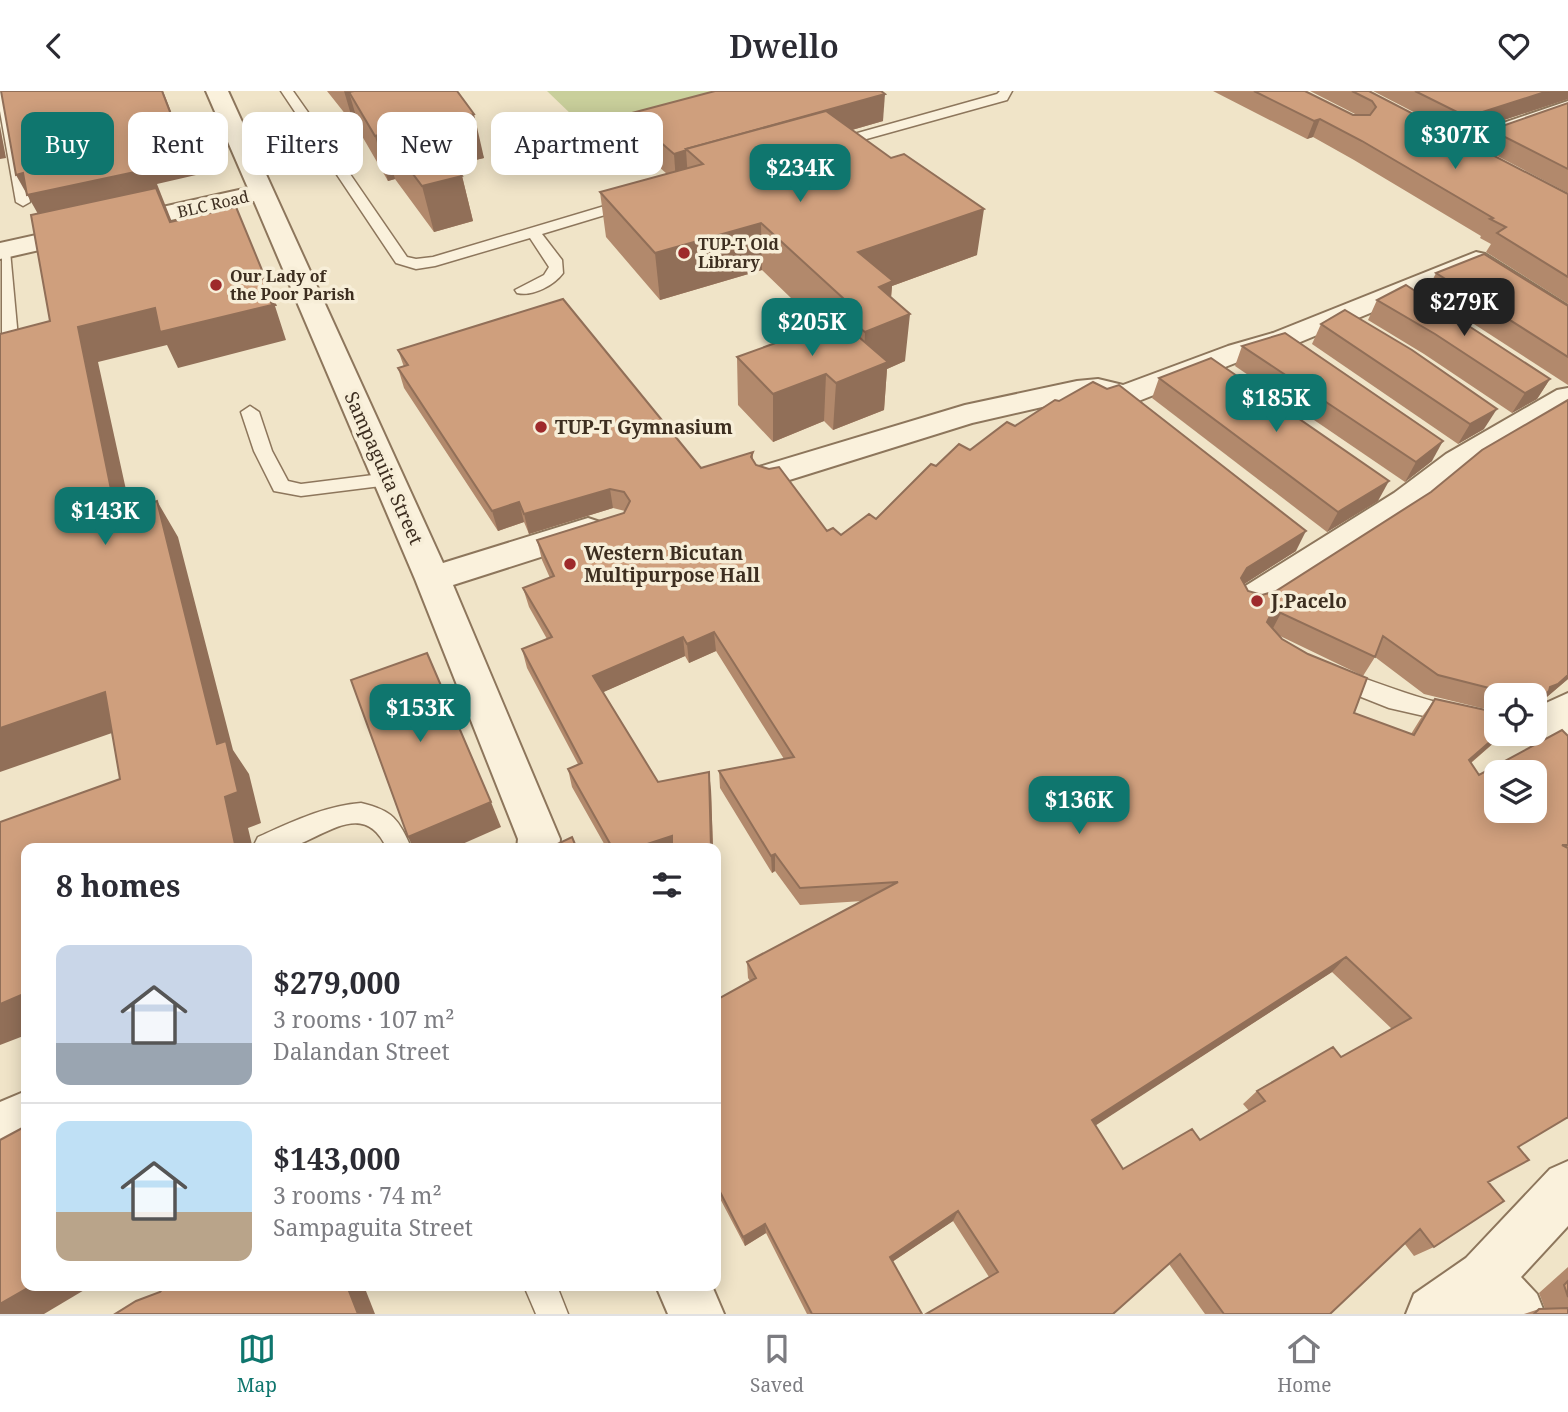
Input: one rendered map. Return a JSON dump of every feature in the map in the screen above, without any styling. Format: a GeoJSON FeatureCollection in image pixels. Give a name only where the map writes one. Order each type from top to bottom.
{"type":"FeatureCollection","features":[{"type":"Feature","properties":{"kind":"street","name":"Sampaguita Street"},"geometry":{"type":"LineString","coordinates":[[217,91],[433,579],[539,843]]}},
{"type":"Feature","properties":{"kind":"street"},"geometry":{"type":"LineString","coordinates":[[1458,146],[1568,108]]}},
{"type":"Feature","properties":{"kind":"street"},"geometry":{"type":"LineString","coordinates":[[1434,134],[1482,159]]}},
{"type":"Feature","properties":{"kind":"street","name":"BLC Road"},"geometry":{"type":"LineString","coordinates":[[1,251],[263,193]]}},
{"type":"Feature","properties":{"kind":"street"},"geometry":{"type":"LineString","coordinates":[[1125,395],[1220,372],[1238,352],[1294,347],[1338,317],[1413,300],[1476,260],[1568,318]]}},
{"type":"Feature","properties":{"kind":"street"},"geometry":{"type":"LineString","coordinates":[[1338,317],[1370,336]]}},
{"type":"Feature","properties":{"kind":"street"},"geometry":{"type":"LineString","coordinates":[[770,475],[978,412],[1077,390],[1098,388],[1125,395],[1156,420]]}},
{"type":"Feature","properties":{"kind":"street"},"geometry":{"type":"LineString","coordinates":[[1252,599],[1314,544],[1395,493],[1446,453],[1556,393]]}},
{"type":"Feature","properties":{"kind":"street"},"geometry":{"type":"LineString","coordinates":[[433,579],[614,522]]}},
{"type":"Feature","properties":{"kind":"street"},"geometry":{"type":"LineString","coordinates":[[0,1129],[21,1118]]}},
{"type":"Feature","properties":{"kind":"street"},"geometry":{"type":"LineString","coordinates":[[1434,1314],[1501,1296],[1568,1187]]}},
{"type":"Feature","properties":{"kind":"street"},"geometry":{"type":"LineString","coordinates":[[685,1291],[696,1314]]}},
{"type":"Feature","properties":{"kind":"lane"},"geometry":{"type":"LineString","coordinates":[[3,91],[23,202]]}},
{"type":"Feature","properties":{"kind":"lane"},"geometry":{"type":"LineString","coordinates":[[287,91],[302,112]]}},
{"type":"Feature","properties":{"kind":"lane"},"geometry":{"type":"LineString","coordinates":[[814,150],[1002,97],[1006,91]]}},
{"type":"Feature","properties":{"kind":"lane"},"geometry":{"type":"LineString","coordinates":[[363,129],[367,128]]}},
{"type":"Feature","properties":{"kind":"lane"},"geometry":{"type":"LineString","coordinates":[[344,175],[401,260],[416,264],[435,261],[653,196]]}},
{"type":"Feature","properties":{"kind":"lane"},"geometry":{"type":"LineString","coordinates":[[523,290],[551,280],[557,273],[557,266],[532,230]]}},
{"type":"Feature","properties":{"kind":"lane"},"geometry":{"type":"LineString","coordinates":[[1,251],[10,338]]}},
{"type":"Feature","properties":{"kind":"lane"},"geometry":{"type":"LineString","coordinates":[[250,412],[263,451],[281,486],[301,490],[389,479]]}},
{"type":"Feature","properties":{"kind":"lane"},"geometry":{"type":"LineString","coordinates":[[1310,665],[1390,699],[1484,720]]}},
{"type":"Feature","properties":{"kind":"lane"},"geometry":{"type":"LineString","coordinates":[[272,843],[346,812],[379,815],[395,831],[398,843]]}},
{"type":"Feature","properties":{"kind":"lane"},"geometry":{"type":"LineString","coordinates":[[542,1291],[552,1314]]}},
{"type":"Feature","properties":{"kind":"green space"},"geometry":{"type":"Polygon","coordinates":[[[547,91],[715,91],[733,105],[663,124],[663,112],[569,112],[547,91]]]}},
{"type":"Feature","properties":{"kind":"building"},"geometry":{"type":"Polygon","coordinates":[[[1,91],[162,91],[170,112],[128,112],[128,173],[27,195],[23,175],[114,175],[114,112],[21,112],[21,174],[16,175],[1,91]]]}},
{"type":"Feature","properties":{"kind":"building"},"geometry":{"type":"Polygon","coordinates":[[[457,91],[473,112],[377,112],[375,136],[349,92],[457,91]]]}},
{"type":"Feature","properties":{"kind":"building"},"geometry":{"type":"Polygon","coordinates":[[[715,91],[881,91],[885,94],[674,154],[663,144],[663,112],[636,112],[715,91]]]}},
{"type":"Feature","properties":{"kind":"building"},"geometry":{"type":"Polygon","coordinates":[[[1254,91],[1305,91],[1353,115],[1370,115],[1376,107],[1372,101],[1352,91],[1369,91],[1568,194],[1568,277],[1497,233],[1506,227],[1490,219],[1493,218],[1362,141],[1320,119],[1314,121],[1254,91]]]}},
{"type":"Feature","properties":{"kind":"building"},"geometry":{"type":"Polygon","coordinates":[[[1415,91],[1548,91],[1467,117],[1415,91]]]}},
{"type":"Feature","properties":{"kind":"building"},"geometry":{"type":"Polygon","coordinates":[[[1568,103],[1568,169],[1491,130],[1568,103]]]}},
{"type":"Feature","properties":{"kind":"building"},"geometry":{"type":"Polygon","coordinates":[[[826,111],[891,158],[904,154],[984,209],[858,252],[893,281],[879,287],[910,314],[865,332],[830,305],[844,299],[761,223],[655,253],[600,192],[703,164],[686,149],[826,111]]]}},
{"type":"Feature","properties":{"kind":"building"},"geometry":{"type":"Polygon","coordinates":[[[414,175],[462,176],[422,186],[414,175]]]}},
{"type":"Feature","properties":{"kind":"building"},"geometry":{"type":"Polygon","coordinates":[[[156,188],[170,222],[236,207],[262,270],[260,271],[272,305],[160,332],[155,308],[78,327],[116,514],[157,501],[217,744],[226,741],[238,792],[225,797],[235,843],[21,843],[21,995],[0,1004],[0,822],[120,779],[105,692],[0,728],[0,334],[50,321],[31,215],[156,188]]]}},
{"type":"Feature","properties":{"kind":"building"},"geometry":{"type":"Polygon","coordinates":[[[1484,254],[1568,306],[1568,357],[1436,273],[1484,254]]]}},
{"type":"Feature","properties":{"kind":"building"},"geometry":{"type":"Polygon","coordinates":[[[1406,285],[1550,379],[1525,393],[1377,300],[1406,285]]]}},
{"type":"Feature","properties":{"kind":"building"},"geometry":{"type":"Polygon","coordinates":[[[563,299],[701,468],[753,452],[751,457],[756,465],[769,469],[779,467],[827,531],[833,528],[841,535],[869,514],[876,519],[931,464],[936,466],[959,444],[970,450],[1007,422],[1015,426],[1055,400],[1059,401],[1093,382],[1107,389],[1119,385],[1306,531],[1247,568],[1241,578],[1248,591],[1262,595],[1276,591],[1431,492],[1482,450],[1568,400],[1568,675],[1550,687],[1547,693],[1547,683],[1484,683],[1484,687],[1438,675],[1383,636],[1375,657],[1281,613],[1271,614],[1267,622],[1282,639],[1308,654],[1367,678],[1354,713],[1414,735],[1435,699],[1484,709],[1485,746],[1469,760],[1479,775],[1484,772],[1484,823],[1547,823],[1547,760],[1507,760],[1532,746],[1547,746],[1547,738],[1562,730],[1568,736],[1568,845],[1562,845],[1568,848],[1568,1117],[1518,1147],[1529,1160],[1488,1182],[1504,1201],[1434,1247],[1420,1229],[1330,1314],[1224,1314],[1180,1254],[1113,1314],[926,1314],[998,1272],[958,1211],[890,1257],[922,1314],[812,1314],[765,1224],[743,1237],[721,1194],[721,997],[756,978],[747,962],[898,882],[800,888],[775,854],[771,856],[719,771],[794,757],[714,632],[687,644],[683,637],[593,676],[658,782],[709,772],[711,843],[672,843],[672,836],[650,843],[610,843],[568,769],[582,763],[522,649],[552,637],[523,588],[554,576],[537,540],[624,513],[630,501],[624,492],[610,489],[524,514],[519,502],[492,511],[398,368],[408,365],[398,350],[563,299]],[[1346,957],[1092,1120],[1123,1169],[1192,1129],[1200,1140],[1265,1101],[1257,1091],[1333,1047],[1341,1057],[1411,1018],[1346,957]]]}},
{"type":"Feature","properties":{"kind":"building"},"geometry":{"type":"Polygon","coordinates":[[[1345,310],[1412,350],[1497,409],[1470,424],[1321,324],[1345,310]]]}},
{"type":"Feature","properties":{"kind":"building"},"geometry":{"type":"Polygon","coordinates":[[[839,320],[888,362],[836,383],[826,374],[773,394],[737,357],[839,320]]]}},
{"type":"Feature","properties":{"kind":"building"},"geometry":{"type":"Polygon","coordinates":[[[1285,333],[1443,441],[1416,462],[1242,346],[1285,333]]]}},
{"type":"Feature","properties":{"kind":"building"},"geometry":{"type":"Polygon","coordinates":[[[1211,358],[1389,481],[1338,512],[1159,378],[1211,358]]]}},
{"type":"Feature","properties":{"kind":"building"},"geometry":{"type":"Polygon","coordinates":[[[427,653],[491,802],[408,837],[351,680],[427,653]]]}},
{"type":"Feature","properties":{"kind":"building"},"geometry":{"type":"Polygon","coordinates":[[[572,837],[574,843],[560,843],[572,837]]]}},
{"type":"Feature","properties":{"kind":"building"},"geometry":{"type":"Polygon","coordinates":[[[21,1129],[22,1291],[0,1304],[0,1140],[21,1129]]]}},
{"type":"Feature","properties":{"kind":"building"},"geometry":{"type":"Polygon","coordinates":[[[1568,1281],[1568,1297],[1564,1285],[1568,1281]]]}},
{"type":"Feature","properties":{"kind":"building"},"geometry":{"type":"Polygon","coordinates":[[[349,1291],[358,1314],[115,1314],[136,1301],[160,1292],[349,1291]]]}},
{"type":"Feature","properties":{"kind":"building"},"geometry":{"type":"Polygon","coordinates":[[[1568,1308],[1568,1314],[1534,1314],[1539,1309],[1568,1308]]]}},
{"type":"Feature","properties":{"kind":"place","name":"TUP-T Old Library"},"geometry":{"type":"Point","coordinates":[684,253]}},
{"type":"Feature","properties":{"kind":"place","name":"Our Lady of the Poor Parish"},"geometry":{"type":"Point","coordinates":[216,285]}},
{"type":"Feature","properties":{"kind":"place","name":"TUP-T Gymnasium"},"geometry":{"type":"Point","coordinates":[541,427]}},
{"type":"Feature","properties":{"kind":"place","name":"Western Bicutan Multipurpose Hall"},"geometry":{"type":"Point","coordinates":[570,564]}},
{"type":"Feature","properties":{"kind":"place","name":"J.Pacelo"},"geometry":{"type":"Point","coordinates":[1257,601]}}]}
